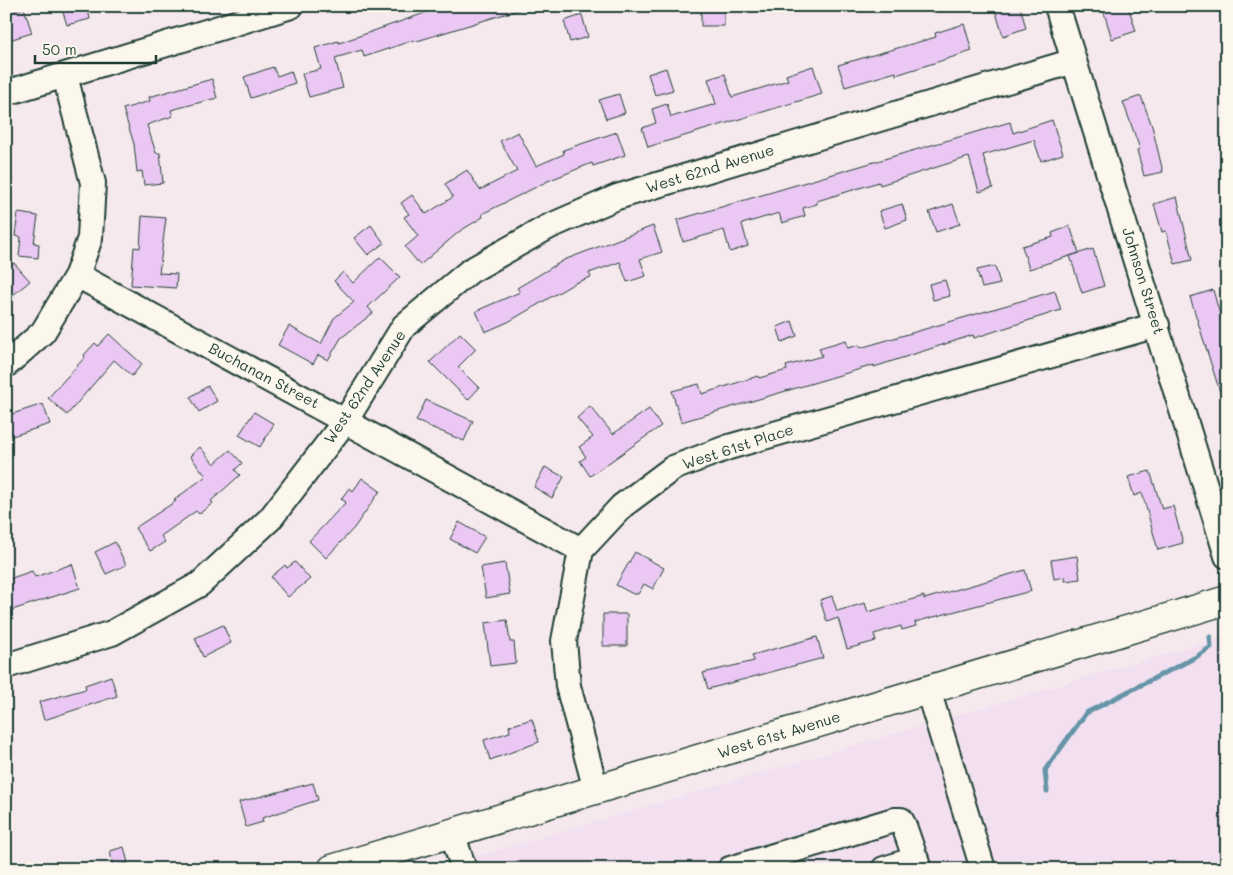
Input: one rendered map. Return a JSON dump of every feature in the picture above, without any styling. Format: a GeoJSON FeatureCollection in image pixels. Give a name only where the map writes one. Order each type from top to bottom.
{"type":"FeatureCollection","features":[{"type":"Feature","properties":{"kind":"main road","name":"West 61st Avenue"},"geometry":{"type":"LineString","coordinates":[[332,869],[1227,600]]}},
{"type":"Feature","properties":{"kind":"street"},"geometry":{"type":"LineString","coordinates":[[6,93],[291,6]]}},
{"type":"Feature","properties":{"kind":"street","name":"Johnson Street"},"geometry":{"type":"LineString","coordinates":[[1057,6],[1227,556]]}},
{"type":"Feature","properties":{"kind":"street","name":"West 62nd Avenue"},"geometry":{"type":"LineString","coordinates":[[6,666],[112,633],[200,584],[270,519],[346,420],[404,326],[470,270],[548,227],[616,197],[1074,61]]}},
{"type":"Feature","properties":{"kind":"street"},"geometry":{"type":"LineString","coordinates":[[6,365],[43,332],[77,275],[90,238],[93,183],[65,76]]}},
{"type":"Feature","properties":{"kind":"street","name":"Buchanan Street"},"geometry":{"type":"LineString","coordinates":[[77,275],[346,420],[581,550]]}},
{"type":"Feature","properties":{"kind":"street","name":"West 61st Place"},"geometry":{"type":"LineString","coordinates":[[581,550],[622,506],[673,468],[729,447],[1157,325]]}},
{"type":"Feature","properties":{"kind":"street"},"geometry":{"type":"LineString","coordinates":[[581,550],[564,641],[568,686],[596,790]]}},
{"type":"Feature","properties":{"kind":"street"},"geometry":{"type":"LineString","coordinates":[[928,690],[983,869]]}},
{"type":"Feature","properties":{"kind":"street"},"geometry":{"type":"LineString","coordinates":[[730,869],[894,820],[901,820],[917,864],[890,868]]}},
{"type":"Feature","properties":{"kind":"street"},"geometry":{"type":"LineString","coordinates":[[452,833],[464,869]]}},
{"type":"Feature","properties":{"kind":"shaded area"},"geometry":{"type":"Polygon","coordinates":[[[1227,636],[1227,869],[437,868],[461,861],[1227,636]]]}},
{"type":"Feature","properties":{"kind":"building"},"geometry":{"type":"Polygon","coordinates":[[[61,6],[87,6],[90,19],[67,25],[61,6]]]}},
{"type":"Feature","properties":{"kind":"building"},"geometry":{"type":"Polygon","coordinates":[[[455,6],[521,6],[521,9],[414,42],[414,40],[364,57],[362,50],[335,58],[343,88],[309,97],[302,74],[321,69],[315,48],[338,41],[339,43],[439,8],[440,11],[455,6]]]}},
{"type":"Feature","properties":{"kind":"building"},"geometry":{"type":"Polygon","coordinates":[[[994,6],[1020,6],[1026,28],[1003,36],[994,6]]]}},
{"type":"Feature","properties":{"kind":"building"},"geometry":{"type":"Polygon","coordinates":[[[1102,6],[1128,6],[1136,31],[1112,39],[1102,6]]]}},
{"type":"Feature","properties":{"kind":"building"},"geometry":{"type":"Polygon","coordinates":[[[24,8],[32,33],[6,41],[6,14],[24,8]]]}},
{"type":"Feature","properties":{"kind":"building"},"geometry":{"type":"Polygon","coordinates":[[[701,9],[724,9],[724,26],[701,26],[701,9]]]}},
{"type":"Feature","properties":{"kind":"building"},"geometry":{"type":"Polygon","coordinates":[[[582,15],[588,37],[570,42],[564,21],[582,15]]]}},
{"type":"Feature","properties":{"kind":"building"},"geometry":{"type":"Polygon","coordinates":[[[964,24],[972,51],[896,75],[896,72],[845,87],[838,65],[936,37],[935,33],[964,24]]]}},
{"type":"Feature","properties":{"kind":"building"},"geometry":{"type":"Polygon","coordinates":[[[813,66],[822,94],[648,147],[642,128],[656,123],[652,109],[667,104],[671,117],[716,104],[708,79],[725,74],[732,97],[788,80],[786,75],[813,66]]]}},
{"type":"Feature","properties":{"kind":"building"},"geometry":{"type":"Polygon","coordinates":[[[273,67],[277,76],[291,71],[295,83],[251,98],[244,77],[273,67]]]}},
{"type":"Feature","properties":{"kind":"building"},"geometry":{"type":"Polygon","coordinates":[[[666,68],[673,90],[655,95],[648,74],[666,68]]]}},
{"type":"Feature","properties":{"kind":"building"},"geometry":{"type":"Polygon","coordinates":[[[212,79],[217,98],[171,110],[173,116],[147,125],[156,153],[160,153],[163,183],[144,185],[142,171],[137,172],[134,144],[123,109],[150,101],[149,97],[212,79]]]}},
{"type":"Feature","properties":{"kind":"building"},"geometry":{"type":"Polygon","coordinates":[[[619,94],[625,113],[606,119],[599,100],[619,94]]]}},
{"type":"Feature","properties":{"kind":"building"},"geometry":{"type":"Polygon","coordinates":[[[1141,96],[1152,126],[1163,172],[1144,176],[1137,150],[1140,149],[1123,102],[1141,96]]]}},
{"type":"Feature","properties":{"kind":"building"},"geometry":{"type":"Polygon","coordinates":[[[1052,120],[1063,154],[1041,161],[1034,140],[983,155],[993,188],[979,192],[969,157],[880,185],[879,182],[817,201],[817,204],[803,208],[805,216],[782,223],[779,213],[742,224],[748,246],[730,252],[724,230],[683,242],[677,220],[1010,122],[1013,133],[1052,120]]]}},
{"type":"Feature","properties":{"kind":"building"},"geometry":{"type":"Polygon","coordinates":[[[518,132],[536,166],[564,154],[563,150],[617,132],[625,155],[593,166],[592,163],[548,181],[482,214],[483,217],[460,231],[420,265],[405,247],[418,236],[404,217],[409,214],[401,203],[412,195],[426,214],[453,197],[445,184],[467,170],[480,190],[517,171],[500,141],[518,132]]]}},
{"type":"Feature","properties":{"kind":"building"},"geometry":{"type":"Polygon","coordinates":[[[1177,197],[1192,260],[1175,264],[1166,231],[1162,232],[1154,204],[1177,197]]]}},
{"type":"Feature","properties":{"kind":"building"},"geometry":{"type":"Polygon","coordinates":[[[902,204],[907,220],[885,228],[879,211],[902,204]]]}},
{"type":"Feature","properties":{"kind":"building"},"geometry":{"type":"Polygon","coordinates":[[[953,204],[960,224],[936,232],[929,212],[953,204]]]}},
{"type":"Feature","properties":{"kind":"building"},"geometry":{"type":"Polygon","coordinates":[[[18,213],[38,216],[34,243],[39,244],[38,258],[19,256],[21,237],[15,236],[18,213]]]}},
{"type":"Feature","properties":{"kind":"building"},"geometry":{"type":"Polygon","coordinates":[[[142,216],[166,218],[159,273],[177,274],[176,288],[131,285],[134,247],[140,248],[142,216]]]}},
{"type":"Feature","properties":{"kind":"building"},"geometry":{"type":"Polygon","coordinates":[[[371,225],[384,243],[368,255],[354,238],[371,225]]]}},
{"type":"Feature","properties":{"kind":"building"},"geometry":{"type":"Polygon","coordinates":[[[653,226],[662,252],[640,259],[646,276],[627,282],[620,262],[589,273],[591,277],[575,283],[508,322],[485,332],[476,311],[520,292],[517,288],[564,260],[653,226]]]}},
{"type":"Feature","properties":{"kind":"building"},"geometry":{"type":"Polygon","coordinates":[[[1070,226],[1079,253],[1029,269],[1022,246],[1053,237],[1052,233],[1070,226]]]}},
{"type":"Feature","properties":{"kind":"building"},"geometry":{"type":"Polygon","coordinates":[[[1093,249],[1104,286],[1082,293],[1070,256],[1093,249]]]}},
{"type":"Feature","properties":{"kind":"building"},"geometry":{"type":"Polygon","coordinates":[[[380,257],[400,277],[368,307],[373,313],[341,338],[328,360],[318,355],[313,364],[278,345],[289,326],[321,344],[334,318],[354,302],[334,281],[343,272],[353,283],[380,257]]]}},
{"type":"Feature","properties":{"kind":"building"},"geometry":{"type":"Polygon","coordinates":[[[14,263],[30,281],[6,301],[6,270],[14,263]]]}},
{"type":"Feature","properties":{"kind":"building"},"geometry":{"type":"Polygon","coordinates":[[[995,266],[1000,284],[982,288],[977,270],[995,266]]]}},
{"type":"Feature","properties":{"kind":"building"},"geometry":{"type":"Polygon","coordinates":[[[945,280],[950,296],[933,300],[929,284],[945,280]]]}},
{"type":"Feature","properties":{"kind":"building"},"geometry":{"type":"Polygon","coordinates":[[[1213,290],[1227,339],[1227,405],[1224,405],[1190,297],[1213,290]]]}},
{"type":"Feature","properties":{"kind":"building"},"geometry":{"type":"Polygon","coordinates":[[[1055,291],[1061,310],[974,338],[973,335],[874,367],[874,365],[681,422],[672,391],[699,384],[702,394],[758,376],[759,378],[787,370],[786,366],[822,356],[819,348],[846,340],[848,348],[859,345],[860,348],[1055,291]]]}},
{"type":"Feature","properties":{"kind":"building"},"geometry":{"type":"Polygon","coordinates":[[[792,321],[797,336],[782,342],[777,327],[792,321]]]}},
{"type":"Feature","properties":{"kind":"building"},"geometry":{"type":"Polygon","coordinates":[[[460,333],[476,349],[458,367],[479,388],[468,400],[430,362],[460,333]]]}},
{"type":"Feature","properties":{"kind":"building"},"geometry":{"type":"Polygon","coordinates":[[[109,334],[142,364],[132,376],[114,360],[67,415],[48,398],[95,343],[98,346],[109,334]]]}},
{"type":"Feature","properties":{"kind":"building"},"geometry":{"type":"Polygon","coordinates":[[[208,386],[217,401],[199,412],[190,397],[208,386]]]}},
{"type":"Feature","properties":{"kind":"building"},"geometry":{"type":"Polygon","coordinates":[[[426,400],[473,421],[464,441],[416,421],[426,400]]]}},
{"type":"Feature","properties":{"kind":"building"},"geometry":{"type":"Polygon","coordinates":[[[43,404],[50,424],[6,438],[6,416],[43,404]]]}},
{"type":"Feature","properties":{"kind":"building"},"geometry":{"type":"Polygon","coordinates":[[[590,406],[613,434],[649,409],[661,426],[590,476],[580,461],[586,457],[579,447],[593,437],[577,418],[590,406]]]}},
{"type":"Feature","properties":{"kind":"building"},"geometry":{"type":"Polygon","coordinates":[[[254,412],[274,424],[260,447],[239,435],[254,412]]]}},
{"type":"Feature","properties":{"kind":"building"},"geometry":{"type":"Polygon","coordinates":[[[200,447],[214,464],[230,450],[242,463],[235,470],[240,475],[211,501],[213,503],[199,514],[196,511],[161,536],[165,542],[150,551],[135,528],[176,501],[174,500],[206,476],[190,456],[200,447]]]}},
{"type":"Feature","properties":{"kind":"building"},"geometry":{"type":"Polygon","coordinates":[[[545,467],[564,477],[552,498],[534,487],[545,467]]]}},
{"type":"Feature","properties":{"kind":"building"},"geometry":{"type":"Polygon","coordinates":[[[1150,471],[1162,509],[1173,506],[1183,543],[1158,550],[1142,493],[1134,496],[1128,477],[1150,471]]]}},
{"type":"Feature","properties":{"kind":"building"},"geometry":{"type":"Polygon","coordinates":[[[362,478],[380,491],[354,528],[326,558],[309,541],[346,502],[341,499],[349,488],[353,491],[362,478]]]}},
{"type":"Feature","properties":{"kind":"building"},"geometry":{"type":"Polygon","coordinates":[[[459,522],[485,537],[475,553],[450,539],[459,522]]]}},
{"type":"Feature","properties":{"kind":"building"},"geometry":{"type":"Polygon","coordinates":[[[115,542],[126,565],[106,574],[95,552],[115,542]]]}},
{"type":"Feature","properties":{"kind":"building"},"geometry":{"type":"Polygon","coordinates":[[[635,552],[664,568],[653,589],[644,584],[638,594],[633,594],[616,585],[635,552]]]}},
{"type":"Feature","properties":{"kind":"building"},"geometry":{"type":"Polygon","coordinates":[[[1077,556],[1080,579],[1065,581],[1065,577],[1054,579],[1051,560],[1077,556]]]}},
{"type":"Feature","properties":{"kind":"building"},"geometry":{"type":"Polygon","coordinates":[[[295,562],[310,579],[288,597],[271,577],[285,565],[287,568],[295,562]]]}},
{"type":"Feature","properties":{"kind":"building"},"geometry":{"type":"Polygon","coordinates":[[[505,563],[510,594],[486,598],[481,567],[505,563]]]}},
{"type":"Feature","properties":{"kind":"building"},"geometry":{"type":"Polygon","coordinates":[[[72,564],[80,588],[6,612],[6,580],[32,571],[35,577],[72,564]]]}},
{"type":"Feature","properties":{"kind":"building"},"geometry":{"type":"Polygon","coordinates":[[[1025,570],[1031,591],[915,622],[916,626],[902,630],[901,626],[874,634],[876,641],[847,649],[838,618],[827,622],[820,600],[832,596],[837,611],[865,603],[868,612],[924,596],[924,599],[1025,570]]]}},
{"type":"Feature","properties":{"kind":"building"},"geometry":{"type":"Polygon","coordinates":[[[603,614],[627,614],[627,646],[603,646],[603,614]]]}},
{"type":"Feature","properties":{"kind":"building"},"geometry":{"type":"Polygon","coordinates":[[[507,620],[510,642],[514,642],[516,663],[490,666],[485,623],[507,620]]]}},
{"type":"Feature","properties":{"kind":"building"},"geometry":{"type":"Polygon","coordinates":[[[223,625],[231,643],[203,657],[195,638],[223,625]]]}},
{"type":"Feature","properties":{"kind":"building"},"geometry":{"type":"Polygon","coordinates":[[[817,637],[823,658],[708,689],[703,673],[754,661],[752,655],[817,637]]]}},
{"type":"Feature","properties":{"kind":"building"},"geometry":{"type":"Polygon","coordinates":[[[111,676],[117,696],[44,720],[39,702],[86,689],[85,685],[111,676]]]}},
{"type":"Feature","properties":{"kind":"building"},"geometry":{"type":"Polygon","coordinates":[[[532,719],[539,742],[490,760],[484,740],[510,732],[509,726],[532,719]]]}},
{"type":"Feature","properties":{"kind":"building"},"geometry":{"type":"Polygon","coordinates":[[[313,783],[318,800],[262,818],[263,822],[246,827],[239,802],[313,783]]]}},
{"type":"Feature","properties":{"kind":"building"},"geometry":{"type":"Polygon","coordinates":[[[124,847],[128,863],[113,866],[110,851],[124,847]]]}},
{"type":"Feature","properties":{"kind":"waterway"},"geometry":{"type":"LineString","coordinates":[[1047,791],[1045,770],[1086,713],[1196,657],[1211,647],[1210,637]]}}]}
